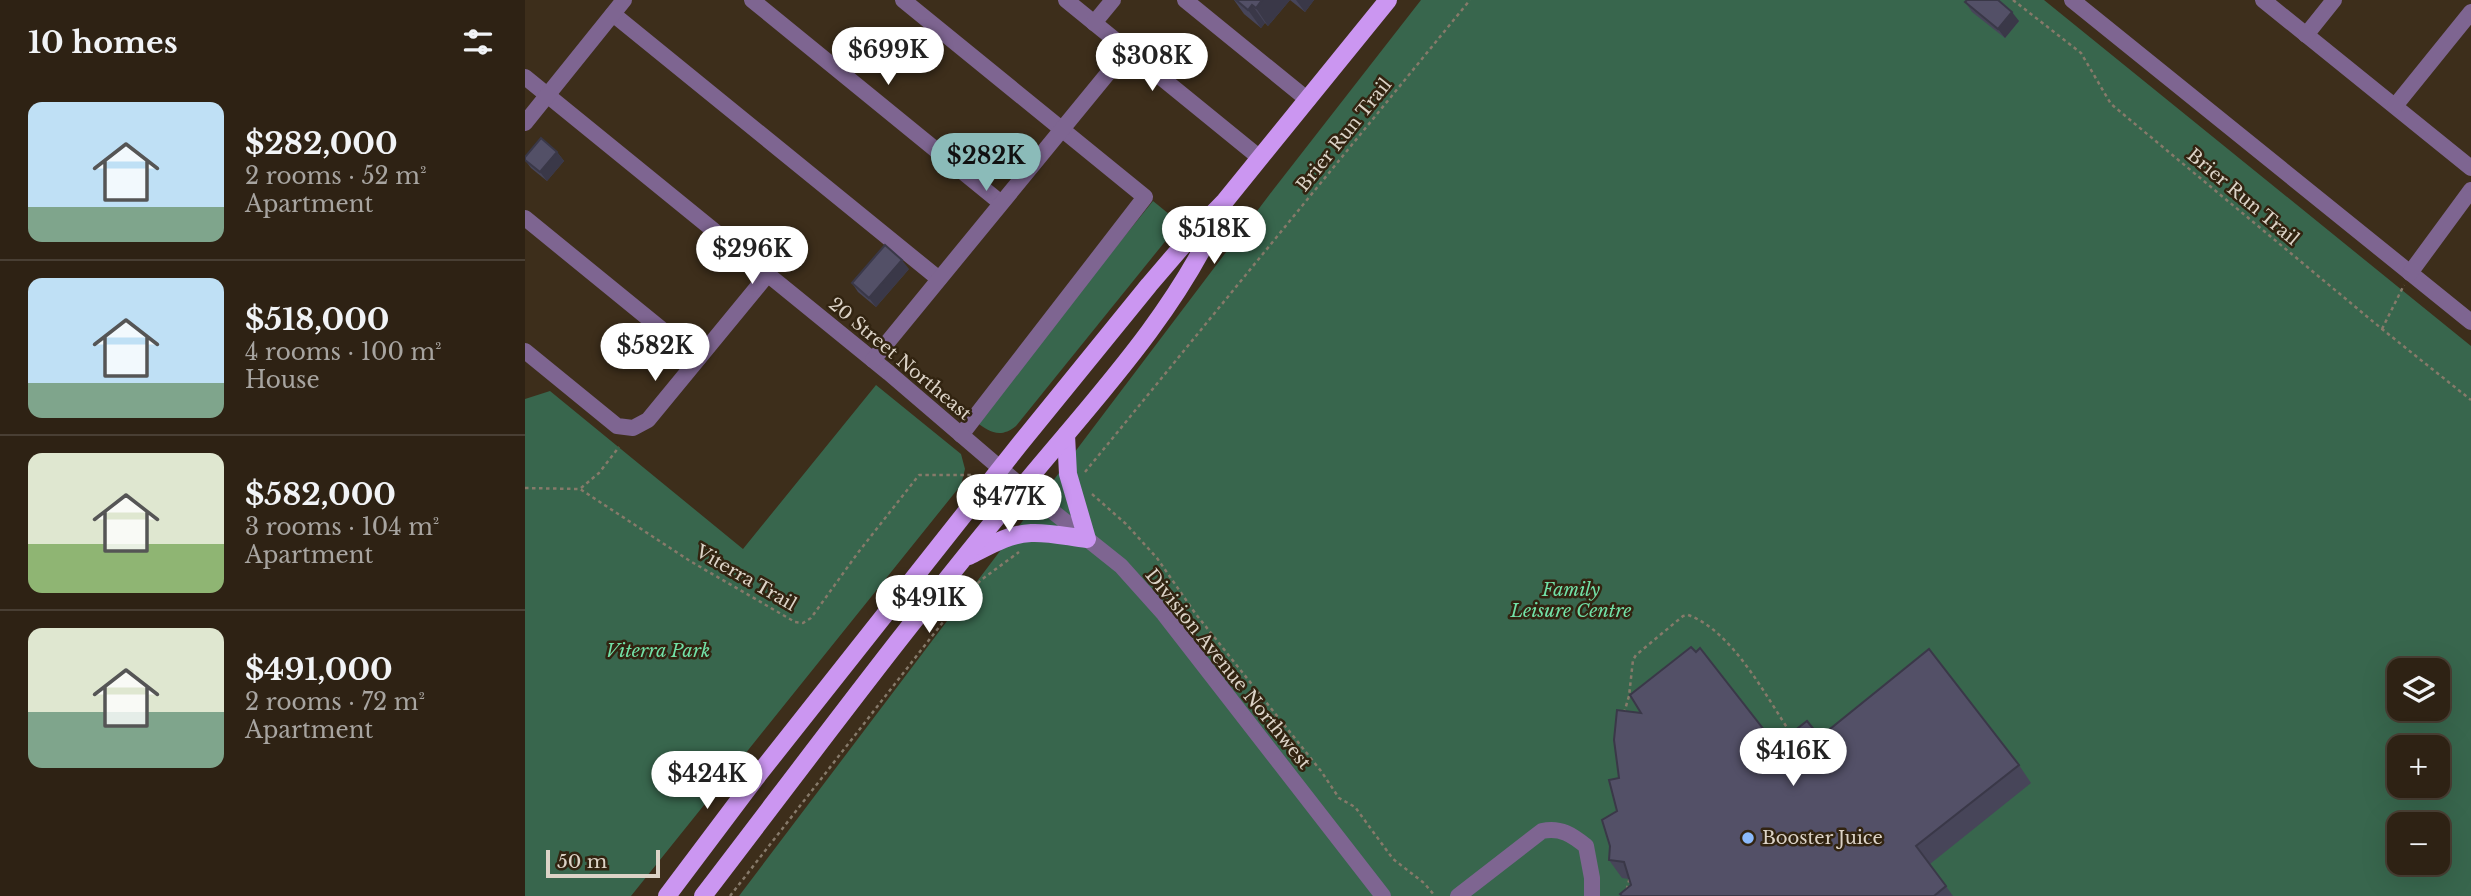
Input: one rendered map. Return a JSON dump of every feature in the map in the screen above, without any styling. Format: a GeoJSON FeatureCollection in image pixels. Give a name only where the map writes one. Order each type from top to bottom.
{"type":"FeatureCollection","features":[{"type":"Feature","properties":{"kind":"main road"},"geometry":{"type":"LineString","coordinates":[[667,896],[758,775],[1000,469],[1149,285],[1261,158],[1388,0]]}},
{"type":"Feature","properties":{"kind":"main road"},"geometry":{"type":"LineString","coordinates":[[703,896],[965,557],[1138,345],[1207,242],[1225,201]]}},
{"type":"Feature","properties":{"kind":"main road"},"geometry":{"type":"LineString","coordinates":[[965,557],[1006,538],[1022,534],[1087,539],[1069,474],[1066,435]]}},
{"type":"Feature","properties":{"kind":"street"},"geometry":{"type":"LineString","coordinates":[[525,123],[624,0]]}},
{"type":"Feature","properties":{"kind":"street"},"geometry":{"type":"LineString","coordinates":[[752,0],[1001,203]]}},
{"type":"Feature","properties":{"kind":"street"},"geometry":{"type":"LineString","coordinates":[[903,0],[1145,197],[961,435]]}},
{"type":"Feature","properties":{"kind":"street"},"geometry":{"type":"LineString","coordinates":[[1067,0],[1261,158]]}},
{"type":"Feature","properties":{"kind":"street"},"geometry":{"type":"LineString","coordinates":[[1094,23],[1113,0]]}},
{"type":"Feature","properties":{"kind":"street"},"geometry":{"type":"LineString","coordinates":[[1185,0],[1308,100]]}},
{"type":"Feature","properties":{"kind":"street"},"geometry":{"type":"LineString","coordinates":[[2072,0],[2471,322]]}},
{"type":"Feature","properties":{"kind":"street"},"geometry":{"type":"LineString","coordinates":[[2263,0],[2471,168]]}},
{"type":"Feature","properties":{"kind":"street"},"geometry":{"type":"LineString","coordinates":[[2306,35],[2334,0]]}},
{"type":"Feature","properties":{"kind":"street"},"geometry":{"type":"LineString","coordinates":[[2395,106],[2471,12]]}},
{"type":"Feature","properties":{"kind":"street"},"geometry":{"type":"LineString","coordinates":[[613,14],[939,279]]}},
{"type":"Feature","properties":{"kind":"street"},"geometry":{"type":"LineString","coordinates":[[873,360],[1127,50]]}},
{"type":"Feature","properties":{"kind":"street","name":"20 Street Northeast"},"geometry":{"type":"LineString","coordinates":[[525,78],[873,360],[1022,487]]}},
{"type":"Feature","properties":{"kind":"street"},"geometry":{"type":"LineString","coordinates":[[2410,273],[2471,190]]}},
{"type":"Feature","properties":{"kind":"street"},"geometry":{"type":"LineString","coordinates":[[525,218],[698,359]]}},
{"type":"Feature","properties":{"kind":"street"},"geometry":{"type":"LineString","coordinates":[[525,351],[617,426],[633,428],[648,420],[768,274]]}},
{"type":"Feature","properties":{"kind":"street","name":"Division Avenue Northwest"},"geometry":{"type":"LineString","coordinates":[[1022,487],[1121,566],[1164,614],[1383,896]]}},
{"type":"Feature","properties":{"kind":"street"},"geometry":{"type":"LineString","coordinates":[[1458,896],[1542,831],[1550,829],[1571,835],[1586,846],[1592,878],[1592,896]]}},
{"type":"Feature","properties":{"kind":"path","name":"Brier Run Trail"},"geometry":{"type":"LineString","coordinates":[[1082,472],[1087,472],[1469,0]]}},
{"type":"Feature","properties":{"kind":"path","name":"Brier Run Trail"},"geometry":{"type":"LineString","coordinates":[[2013,0],[2081,53],[2111,104],[2471,400]]}},
{"type":"Feature","properties":{"kind":"path"},"geometry":{"type":"LineString","coordinates":[[2382,329],[2410,273]]}},
{"type":"Feature","properties":{"kind":"path"},"geometry":{"type":"LineString","coordinates":[[525,488],[580,489],[599,473],[619,447]]}},
{"type":"Feature","properties":{"kind":"path","name":"Viterra Trail"},"geometry":{"type":"LineString","coordinates":[[580,489],[690,561],[795,622],[803,623],[811,618],[919,475],[972,475]]}},
{"type":"Feature","properties":{"kind":"path"},"geometry":{"type":"LineString","coordinates":[[1087,489],[1126,524],[1157,558],[1195,613],[1339,798],[1355,807],[1393,859],[1424,883],[1435,896]]}},
{"type":"Feature","properties":{"kind":"path"},"geometry":{"type":"LineString","coordinates":[[730,896],[950,613],[981,580],[1017,555],[1022,547]]}},
{"type":"Feature","properties":{"kind":"path"},"geometry":{"type":"LineString","coordinates":[[1622,722],[1629,696],[1633,660],[1641,649],[1683,616],[1688,615],[1712,628],[1736,652],[1796,741]]}},
{"type":"Feature","properties":{"kind":"path"},"geometry":{"type":"LineString","coordinates":[[1625,896],[1632,870]]}},
{"type":"Feature","properties":{"kind":"green space","name":"Family Leisure Centre"},"geometry":{"type":"Polygon","coordinates":[[[1421,0],[2044,0],[2471,346],[2471,896],[739,896],[1273,190],[1421,0]]]}},
{"type":"Feature","properties":{"kind":"green space"},"geometry":{"type":"Polygon","coordinates":[[[1153,201],[1180,223],[1016,426],[1000,433],[975,421],[1153,201]]]}},
{"type":"Feature","properties":{"kind":"green space","name":"Viterra Park"},"geometry":{"type":"Polygon","coordinates":[[[876,385],[961,454],[965,469],[961,485],[631,896],[525,896],[525,399],[550,391],[743,549],[876,385]]]}},
{"type":"Feature","properties":{"kind":"building"},"geometry":{"type":"Polygon","coordinates":[[[1236,0],[1262,0],[1256,8],[1252,5],[1248,10],[1236,0]]]}},
{"type":"Feature","properties":{"kind":"building"},"geometry":{"type":"Polygon","coordinates":[[[1998,0],[2012,12],[1998,29],[1965,2],[1998,0]]]}},
{"type":"Feature","properties":{"kind":"building"},"geometry":{"type":"Polygon","coordinates":[[[541,138],[557,152],[540,172],[525,160],[525,157],[541,138]]]}},
{"type":"Feature","properties":{"kind":"building"},"geometry":{"type":"Polygon","coordinates":[[[885,245],[902,260],[869,298],[852,283],[885,245]]]}},
{"type":"Feature","properties":{"kind":"building"},"geometry":{"type":"Polygon","coordinates":[[[1691,647],[1696,652],[1700,648],[1776,745],[1807,721],[1820,737],[1929,649],[2019,765],[1916,846],[1946,886],[1934,896],[1622,896],[1620,894],[1631,885],[1624,862],[1609,860],[1610,846],[1602,820],[1617,811],[1609,780],[1619,778],[1614,740],[1617,710],[1641,713],[1630,695],[1691,647]]]}},
{"type":"Feature","properties":{"kind":"place","name":"Booster Juice"},"geometry":{"type":"Point","coordinates":[1748,838]}}]}
